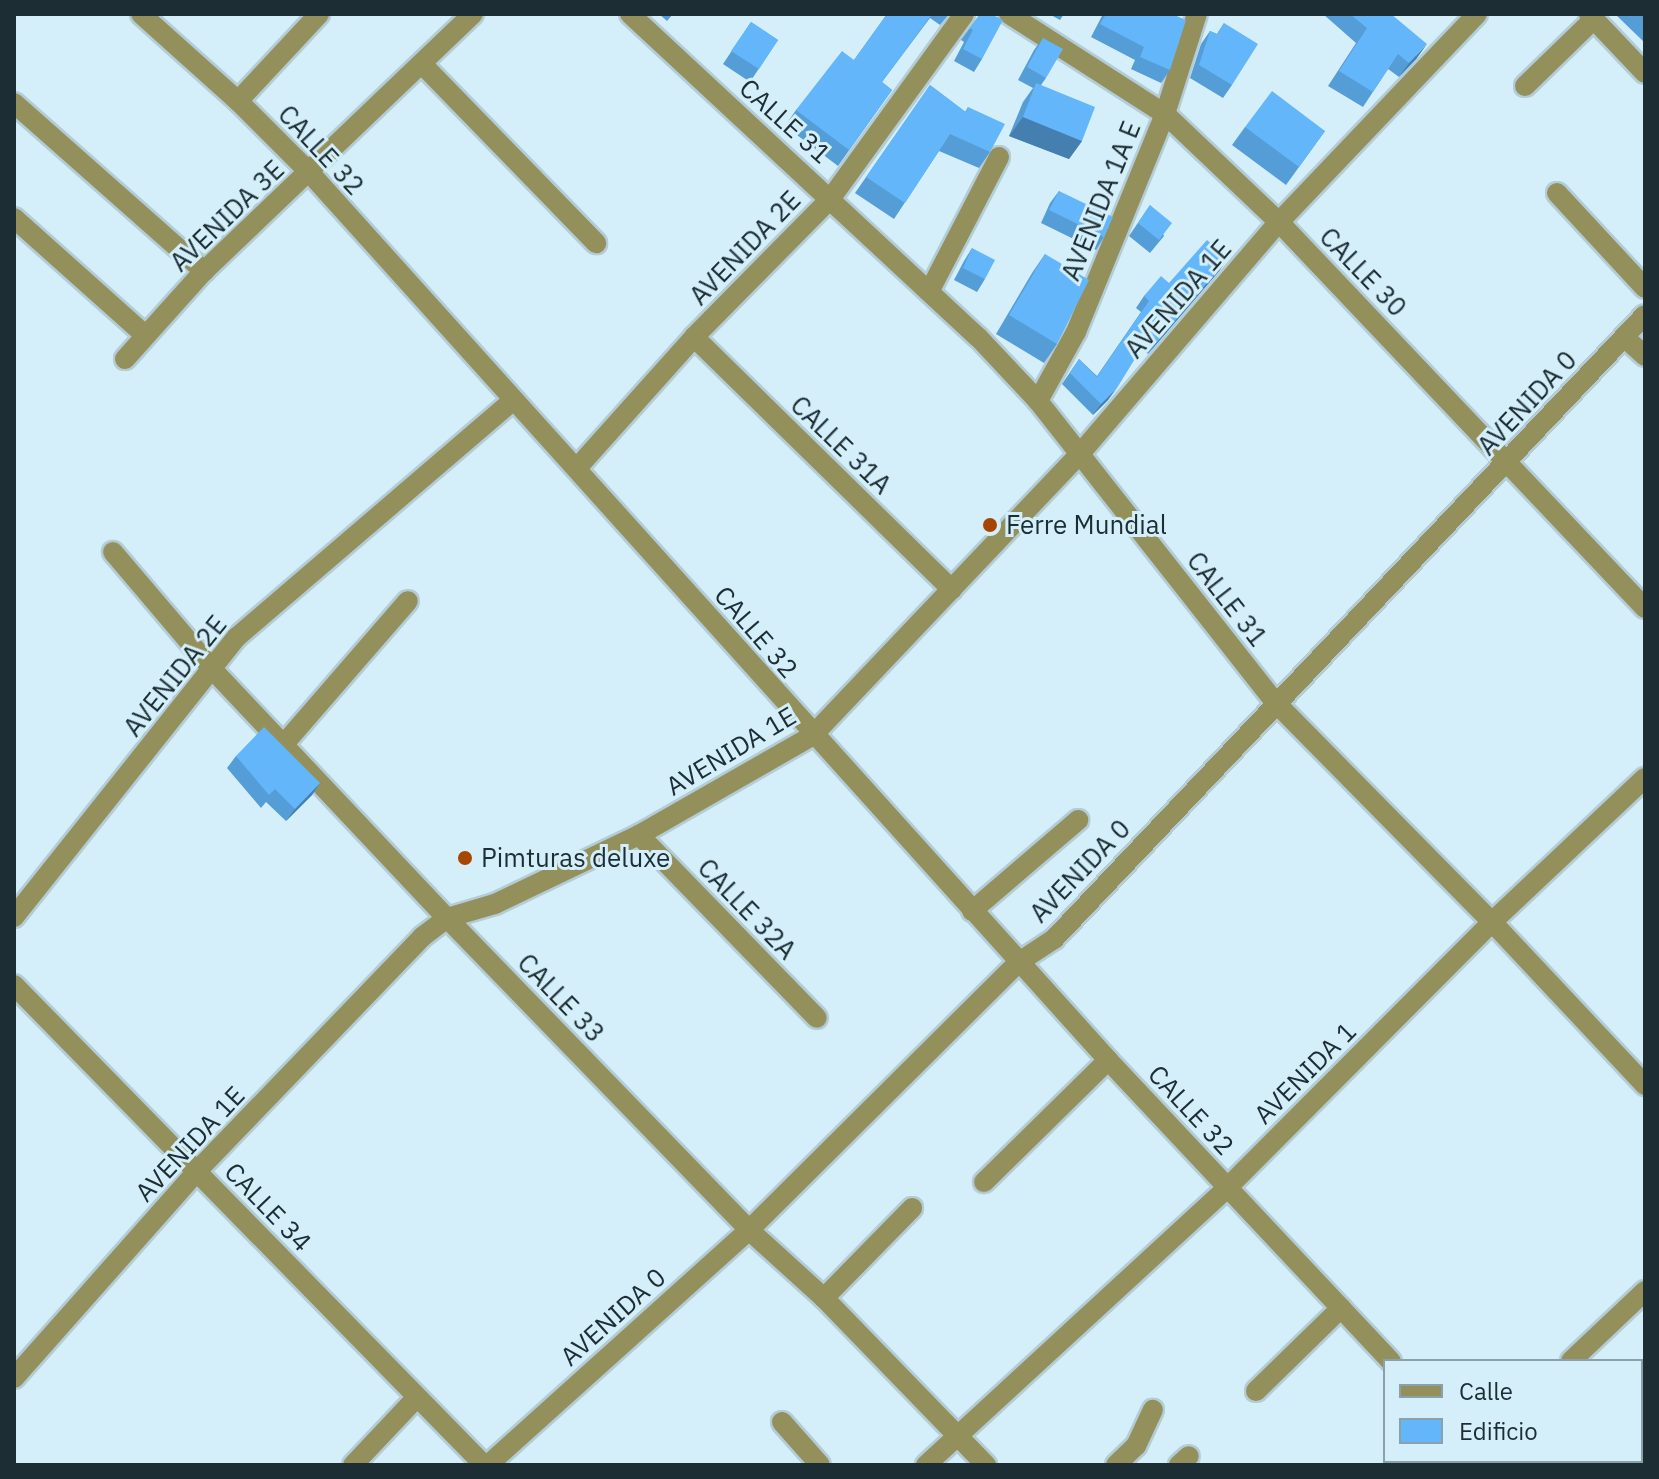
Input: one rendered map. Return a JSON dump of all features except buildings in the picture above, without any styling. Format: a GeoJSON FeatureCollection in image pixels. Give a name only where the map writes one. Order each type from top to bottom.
{"type":"FeatureCollection","features":[{"type":"Feature","properties":{"kind":"street","name":"CALLE 32"},"geometry":{"type":"LineString","coordinates":[[141,14],[238,101],[310,173],[512,401],[577,468],[812,736],[1108,1060],[1389,1359]]}},
{"type":"Feature","properties":{"kind":"street"},"geometry":{"type":"LineString","coordinates":[[238,101],[319,14]]}},
{"type":"Feature","properties":{"kind":"street","name":"AVENIDA 3E"},"geometry":{"type":"LineString","coordinates":[[125,359],[204,271],[473,14]]}},
{"type":"Feature","properties":{"kind":"street","name":"CALLE 31"},"geometry":{"type":"LineString","coordinates":[[630,14],[831,198],[1038,401],[1276,703],[1492,922],[1645,1085]]}},
{"type":"Feature","properties":{"kind":"street","name":"AVENIDA 2E"},"geometry":{"type":"LineString","coordinates":[[577,468],[694,337],[831,198],[964,14]]}},
{"type":"Feature","properties":{"kind":"street","name":"CALLE 30"},"geometry":{"type":"LineString","coordinates":[[1009,14],[1165,114],[1279,222],[1645,608]]}},
{"type":"Feature","properties":{"kind":"street","name":"AVENIDA 1A E"},"geometry":{"type":"LineString","coordinates":[[1038,401],[1076,332],[1165,114],[1197,14]]}},
{"type":"Feature","properties":{"kind":"street","name":"AVENIDA 1E"},"geometry":{"type":"LineString","coordinates":[[14,1378],[197,1171],[422,937],[447,918],[495,904],[639,835],[812,736],[1079,455],[1279,222],[1477,14]]}},
{"type":"Feature","properties":{"kind":"street"},"geometry":{"type":"LineString","coordinates":[[1525,86],[1591,16],[1645,73]]}},
{"type":"Feature","properties":{"kind":"street"},"geometry":{"type":"LineString","coordinates":[[422,64],[596,243]]}},
{"type":"Feature","properties":{"kind":"street"},"geometry":{"type":"LineString","coordinates":[[14,103],[204,271]]}},
{"type":"Feature","properties":{"kind":"street"},"geometry":{"type":"LineString","coordinates":[[929,292],[999,157]]}},
{"type":"Feature","properties":{"kind":"street"},"geometry":{"type":"LineString","coordinates":[[1557,193],[1645,288]]}},
{"type":"Feature","properties":{"kind":"street"},"geometry":{"type":"LineString","coordinates":[[14,218],[145,335]]}},
{"type":"Feature","properties":{"kind":"street","name":"AVENIDA 0"},"geometry":{"type":"LineString","coordinates":[[486,1465],[749,1230],[1019,962],[1054,939],[1645,315]]}},
{"type":"Feature","properties":{"kind":"street","name":"CALLE 31A"},"geometry":{"type":"LineString","coordinates":[[694,337],[952,590]]}},
{"type":"Feature","properties":{"kind":"street"},"geometry":{"type":"LineString","coordinates":[[1624,337],[1645,356]]}},
{"type":"Feature","properties":{"kind":"street","name":"AVENIDA 2E"},"geometry":{"type":"LineString","coordinates":[[14,917],[237,637],[512,401]]}},
{"type":"Feature","properties":{"kind":"street","name":"CALLE 33"},"geometry":{"type":"LineString","coordinates":[[113,552],[213,670],[447,918],[749,1230],[824,1298],[986,1465]]}},
{"type":"Feature","properties":{"kind":"street"},"geometry":{"type":"LineString","coordinates":[[284,744],[408,601]]}},
{"type":"Feature","properties":{"kind":"street","name":"AVENIDA 1"},"geometry":{"type":"LineString","coordinates":[[926,1465],[960,1437],[1228,1187],[1492,922],[1645,778]]}},
{"type":"Feature","properties":{"kind":"street"},"geometry":{"type":"LineString","coordinates":[[972,911],[1078,820]]}},
{"type":"Feature","properties":{"kind":"street","name":"CALLE 32A"},"geometry":{"type":"LineString","coordinates":[[639,835],[817,1018]]}},
{"type":"Feature","properties":{"kind":"street","name":"CALLE 34"},"geometry":{"type":"LineString","coordinates":[[14,985],[486,1465]]}},
{"type":"Feature","properties":{"kind":"street"},"geometry":{"type":"LineString","coordinates":[[984,1182],[1108,1060]]}},
{"type":"Feature","properties":{"kind":"street"},"geometry":{"type":"LineString","coordinates":[[824,1298],[912,1208]]}},
{"type":"Feature","properties":{"kind":"street"},"geometry":{"type":"LineString","coordinates":[[1573,1359],[1645,1291]]}},
{"type":"Feature","properties":{"kind":"street"},"geometry":{"type":"LineString","coordinates":[[1256,1391],[1341,1308]]}},
{"type":"Feature","properties":{"kind":"street"},"geometry":{"type":"LineString","coordinates":[[353,1465],[417,1397]]}},
{"type":"Feature","properties":{"kind":"street"},"geometry":{"type":"LineString","coordinates":[[1116,1465],[1136,1446],[1153,1410]]}},
{"type":"Feature","properties":{"kind":"street"},"geometry":{"type":"LineString","coordinates":[[782,1422],[820,1465]]}},
{"type":"Feature","properties":{"kind":"place","name":"Ferre Mundial"},"geometry":{"type":"Point","coordinates":[990,525]}},
{"type":"Feature","properties":{"kind":"place","name":"Pimturas deluxe"},"geometry":{"type":"Point","coordinates":[465,858]}}]}
